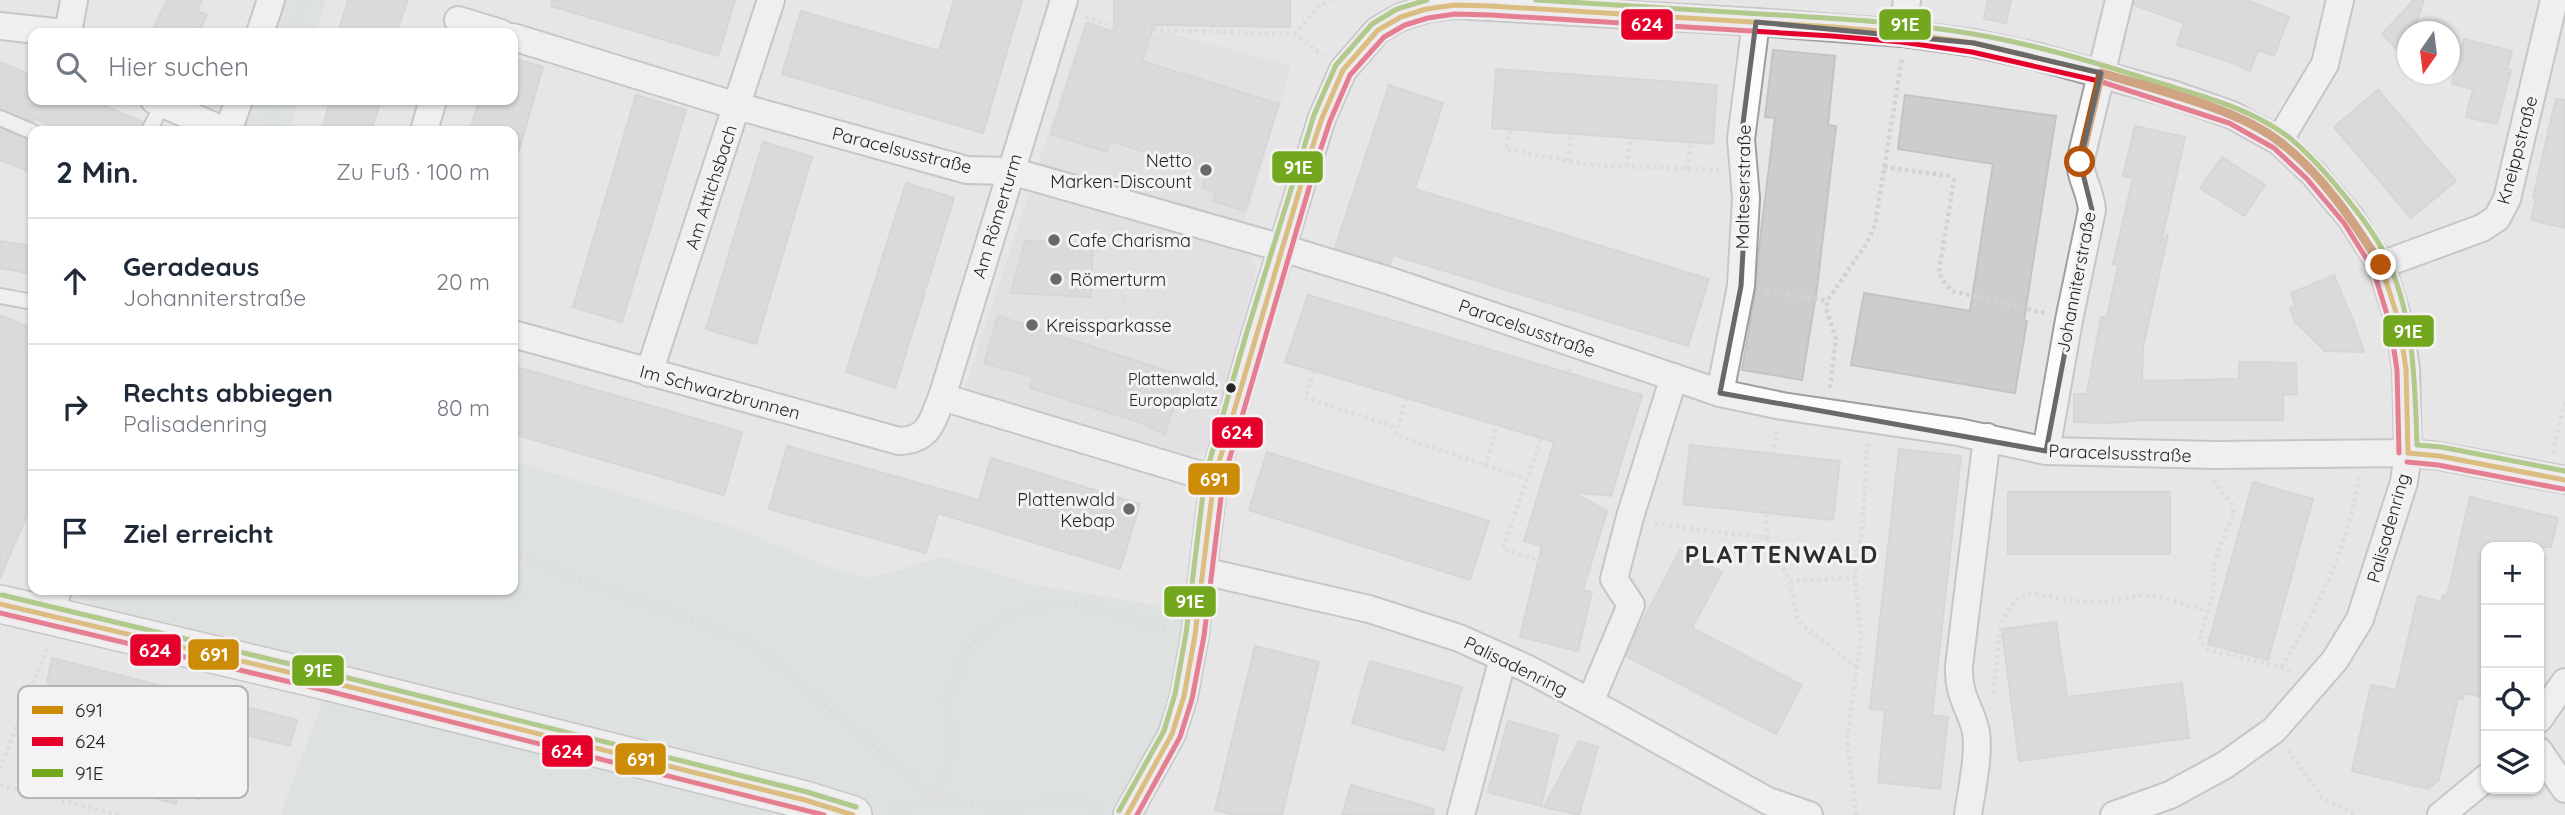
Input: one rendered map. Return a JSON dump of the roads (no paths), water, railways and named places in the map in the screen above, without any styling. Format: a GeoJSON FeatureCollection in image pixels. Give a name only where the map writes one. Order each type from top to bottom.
{"type":"FeatureCollection","features":[{"type":"Feature","properties":{"kind":"street"},"geometry":{"type":"LineString","coordinates":[[67,28],[74,0]]}},
{"type":"Feature","properties":{"kind":"street"},"geometry":{"type":"LineString","coordinates":[[263,28],[271,0]]}},
{"type":"Feature","properties":{"kind":"street","name":"Am Attichsbach"},"geometry":{"type":"LineString","coordinates":[[649,373],[771,0]]}},
{"type":"Feature","properties":{"kind":"street"},"geometry":{"type":"LineString","coordinates":[[1904,33],[1907,0]]}},
{"type":"Feature","properties":{"kind":"street","name":"Johanniterstraße"},"geometry":{"type":"LineString","coordinates":[[2046,452],[2092,210],[2091,193],[2081,173],[2080,162],[2119,0]]}},
{"type":"Feature","properties":{"kind":"street"},"geometry":{"type":"LineString","coordinates":[[2279,141],[2325,64],[2340,0]]}},
{"type":"Feature","properties":{"kind":"street","name":"Kneippstraße"},"geometry":{"type":"LineString","coordinates":[[2381,265],[2482,228],[2497,218],[2507,199],[2554,0]]}},
{"type":"Feature","properties":{"kind":"street","name":"Palisadenring"},"geometry":{"type":"LineString","coordinates":[[1127,815],[1172,734],[1184,696],[1195,635],[1214,479],[1322,118],[1343,70],[1378,30],[1401,17],[1426,9],[1491,3],[1702,9],[1756,22],[1904,33],[1987,46],[2101,73],[2232,115],[2279,141],[2313,173],[2351,218],[2381,265],[2399,322],[2404,357],[2408,453],[2404,482],[2360,619],[2336,660],[2274,730],[2225,765],[2170,795],[2114,815]]}},
{"type":"Feature","properties":{"kind":"street","name":"Am Römerturm"},"geometry":{"type":"LineString","coordinates":[[927,432],[942,397],[1063,5]]}},
{"type":"Feature","properties":{"kind":"street"},"geometry":{"type":"LineString","coordinates":[[459,18],[487,28]]}},
{"type":"Feature","properties":{"kind":"street","name":"Malteserstraße"},"geometry":{"type":"LineString","coordinates":[[1720,393],[1741,286],[1746,198],[1741,139],[1756,22]]}},
{"type":"Feature","properties":{"kind":"street"},"geometry":{"type":"LineString","coordinates":[[0,26],[28,29]]}},
{"type":"Feature","properties":{"kind":"street","name":"Paracelsusstraße"},"geometry":{"type":"LineString","coordinates":[[518,39],[737,106],[967,170],[1011,171],[1282,248],[1720,393],[1782,406],[1986,437],[2046,452],[2215,456],[2408,453],[2440,456],[2556,478]]}},
{"type":"Feature","properties":{"kind":"street"},"geometry":{"type":"LineString","coordinates":[[165,105],[215,126]]}},
{"type":"Feature","properties":{"kind":"street"},"geometry":{"type":"LineString","coordinates":[[229,126],[237,105]]}},
{"type":"Feature","properties":{"kind":"street"},"geometry":{"type":"LineString","coordinates":[[425,126],[432,105]]}},
{"type":"Feature","properties":{"kind":"street","name":"Im Schwarzbrunnen"},"geometry":{"type":"LineString","coordinates":[[518,335],[899,441],[913,440],[927,432]]}},
{"type":"Feature","properties":{"kind":"street"},"geometry":{"type":"LineString","coordinates":[[1590,702],[1631,605],[1614,579],[1630,517],[1674,377]]}},
{"type":"Feature","properties":{"kind":"street"},"geometry":{"type":"LineString","coordinates":[[942,397],[1214,479]]}},
{"type":"Feature","properties":{"kind":"street"},"geometry":{"type":"LineString","coordinates":[[1968,815],[1976,730],[1964,704],[1958,675],[1986,437]]}},
{"type":"Feature","properties":{"kind":"street","name":"Palisadenring"},"geometry":{"type":"LineString","coordinates":[[1203,571],[1369,609],[1459,638],[1590,702],[1766,808],[1809,815]]}},
{"type":"Feature","properties":{"kind":"street"},"geometry":{"type":"LineString","coordinates":[[0,604],[55,609],[330,682],[805,800],[853,815]]}},
{"type":"Feature","properties":{"kind":"street"},"geometry":{"type":"LineString","coordinates":[[1461,815],[1503,658]]}},
{"type":"Feature","properties":{"kind":"street"},"geometry":{"type":"LineString","coordinates":[[2544,712],[2565,682]]}},
{"type":"Feature","properties":{"kind":"street"},"geometry":{"type":"LineString","coordinates":[[2544,758],[2565,789]]}},
{"type":"Feature","properties":{"kind":"street"},"geometry":{"type":"LineString","coordinates":[[2441,815],[2481,782]]}},
{"type":"Feature","properties":{"kind":"lane"},"geometry":{"type":"LineString","coordinates":[[151,126],[157,105]]}},
{"type":"Feature","properties":{"kind":"lane"},"geometry":{"type":"LineString","coordinates":[[0,118],[28,130]]}},
{"type":"Feature","properties":{"kind":"lane"},"geometry":{"type":"LineString","coordinates":[[0,296],[28,301]]}},
{"type":"Feature","properties":{"kind":"place","name":"Netto Marken-Discount"},"geometry":{"type":"Point","coordinates":[1206,170]}},
{"type":"Feature","properties":{"kind":"place","name":"Cafe Charisma"},"geometry":{"type":"Point","coordinates":[1054,240]}},
{"type":"Feature","properties":{"kind":"place","name":"Römerturm"},"geometry":{"type":"Point","coordinates":[1056,279]}},
{"type":"Feature","properties":{"kind":"place","name":"Kreissparkasse"},"geometry":{"type":"Point","coordinates":[1032,325]}},
{"type":"Feature","properties":{"kind":"place","name":"Plattenwald, Europaplatz"},"geometry":{"type":"Point","coordinates":[1231,388]}},
{"type":"Feature","properties":{"kind":"place","name":"Plattenwald Kebap"},"geometry":{"type":"Point","coordinates":[1129,509]}},
{"type":"Feature","properties":{"kind":"district","name":"PLATTENWALD"},"geometry":{"type":"Point","coordinates":[1782,554]}}]}
